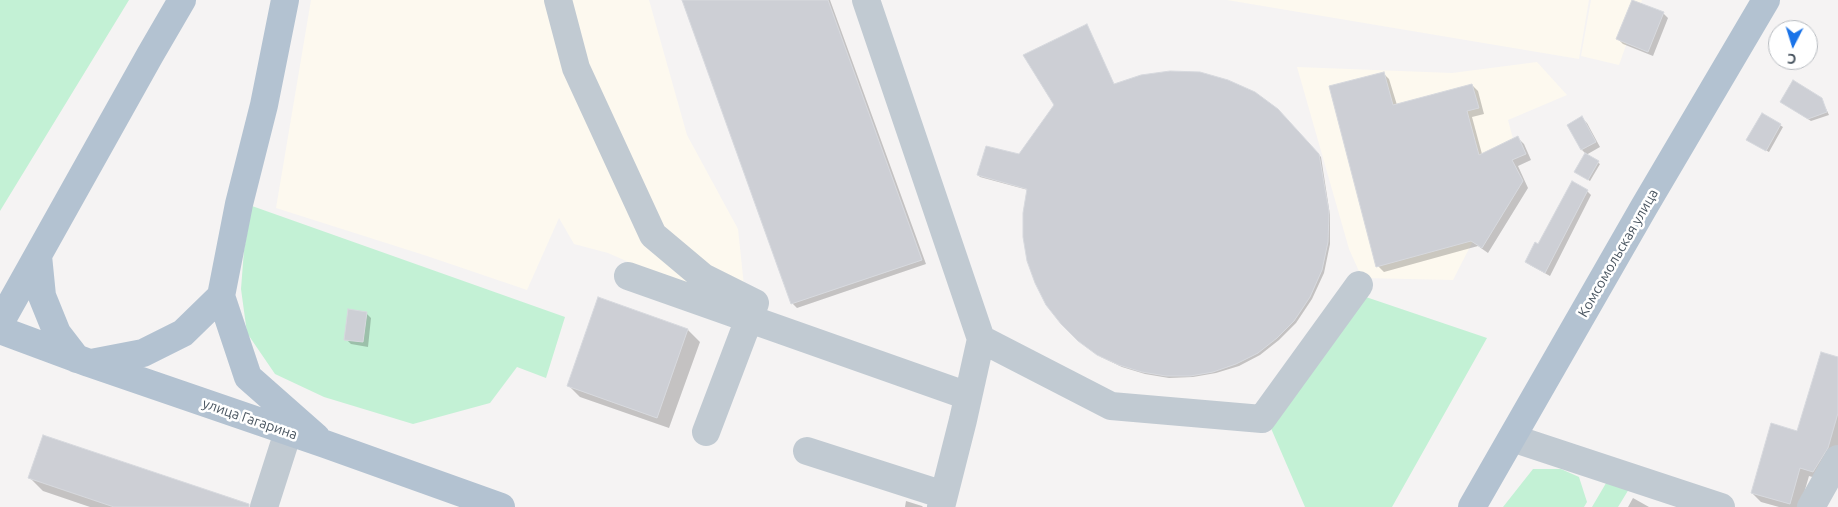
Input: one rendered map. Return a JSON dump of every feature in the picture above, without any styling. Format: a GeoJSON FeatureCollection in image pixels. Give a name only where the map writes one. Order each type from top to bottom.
{"type":"FeatureCollection","features":[{"type":"Feature","properties":{"kind":"main road"},"geometry":{"type":"LineString","coordinates":[[0,323],[182,0]]}},
{"type":"Feature","properties":{"kind":"main road"},"geometry":{"type":"LineString","coordinates":[[285,0],[264,105],[239,204],[221,296],[248,377],[325,444]]}},
{"type":"Feature","properties":{"kind":"main road","name":"Комсомольская улица"},"geometry":{"type":"LineString","coordinates":[[1472,507],[1644,207],[1766,0]]}},
{"type":"Feature","properties":{"kind":"main road"},"geometry":{"type":"LineString","coordinates":[[38,256],[42,296],[57,333],[83,361],[143,352],[183,333],[221,296]]}},
{"type":"Feature","properties":{"kind":"main road","name":"улица Гагарина"},"geometry":{"type":"LineString","coordinates":[[0,330],[83,361],[501,507]]}},
{"type":"Feature","properties":{"kind":"lane"},"geometry":{"type":"LineString","coordinates":[[558,0],[576,68],[652,235],[703,277],[755,303],[706,432]]}},
{"type":"Feature","properties":{"kind":"lane"},"geometry":{"type":"LineString","coordinates":[[807,452],[942,501],[981,339],[866,0]]}},
{"type":"Feature","properties":{"kind":"lane"},"geometry":{"type":"LineString","coordinates":[[628,276],[968,396]]}},
{"type":"Feature","properties":{"kind":"lane"},"geometry":{"type":"LineString","coordinates":[[981,339],[1111,406],[1262,420],[1359,285]]}},
{"type":"Feature","properties":{"kind":"lane"},"geometry":{"type":"LineString","coordinates":[[264,507],[288,432]]}},
{"type":"Feature","properties":{"kind":"lane"},"geometry":{"type":"LineString","coordinates":[[1512,438],[1721,507]]}},
{"type":"Feature","properties":{"kind":"lane"},"geometry":{"type":"LineString","coordinates":[[1811,507],[1838,459]]}},
{"type":"Feature","properties":{"kind":"shaded area"},"geometry":{"type":"Polygon","coordinates":[[[311,0],[649,0],[687,135],[738,229],[747,314],[608,253],[574,244],[559,218],[527,290],[276,208],[311,0]]]}},
{"type":"Feature","properties":{"kind":"shaded area"},"geometry":{"type":"Polygon","coordinates":[[[1227,0],[1589,0],[1579,59],[1227,0]]]}},
{"type":"Feature","properties":{"kind":"shaded area"},"geometry":{"type":"Polygon","coordinates":[[[1591,0],[1642,0],[1619,65],[1581,56],[1591,0]]]}},
{"type":"Feature","properties":{"kind":"shaded area"},"geometry":{"type":"Polygon","coordinates":[[[1537,62],[1567,95],[1508,120],[1516,150],[1453,280],[1362,278],[1349,249],[1297,67],[1452,73],[1537,62]]]}},
{"type":"Feature","properties":{"kind":"green space"},"geometry":{"type":"Polygon","coordinates":[[[0,0],[129,0],[0,211],[0,0]]]}},
{"type":"Feature","properties":{"kind":"green space"},"geometry":{"type":"Polygon","coordinates":[[[252,206],[565,317],[546,378],[517,367],[490,403],[413,424],[324,397],[275,374],[247,333],[241,289],[244,250],[252,206]]]}},
{"type":"Feature","properties":{"kind":"green space"},"geometry":{"type":"Polygon","coordinates":[[[1360,295],[1487,338],[1392,507],[1305,507],[1270,426],[1360,295]]]}},
{"type":"Feature","properties":{"kind":"green space"},"geometry":{"type":"Polygon","coordinates":[[[1533,469],[1561,469],[1579,477],[1587,502],[1584,507],[1503,507],[1533,469]]]}},
{"type":"Feature","properties":{"kind":"green space"},"geometry":{"type":"Polygon","coordinates":[[[1609,478],[1629,489],[1618,507],[1592,507],[1609,478]]]}},
{"type":"Feature","properties":{"kind":"building"},"geometry":{"type":"Polygon","coordinates":[[[682,0],[828,0],[922,260],[791,304],[682,0]]]}},
{"type":"Feature","properties":{"kind":"building"},"geometry":{"type":"Polygon","coordinates":[[[1632,0],[1664,12],[1648,52],[1616,39],[1632,0]]]}},
{"type":"Feature","properties":{"kind":"building"},"geometry":{"type":"Polygon","coordinates":[[[1087,24],[1114,84],[1141,75],[1170,71],[1200,72],[1228,80],[1255,92],[1278,109],[1319,154],[1329,212],[1328,242],[1322,270],[1310,297],[1294,321],[1258,353],[1236,364],[1213,372],[1190,376],[1166,376],[1142,372],[1119,365],[1097,355],[1078,341],[1061,324],[1046,305],[1035,283],[1027,261],[1023,237],[1023,213],[1027,189],[977,175],[986,146],[1019,154],[1054,105],[1023,55],[1087,24]]]}},
{"type":"Feature","properties":{"kind":"building"},"geometry":{"type":"Polygon","coordinates":[[[1384,72],[1393,105],[1472,84],[1479,108],[1467,111],[1479,155],[1518,136],[1526,154],[1512,160],[1523,181],[1482,248],[1471,241],[1376,267],[1329,86],[1384,72]]]}},
{"type":"Feature","properties":{"kind":"building"},"geometry":{"type":"Polygon","coordinates":[[[1793,80],[1822,98],[1827,112],[1808,119],[1780,102],[1793,80]]]}},
{"type":"Feature","properties":{"kind":"building"},"geometry":{"type":"Polygon","coordinates":[[[1762,113],[1781,124],[1766,151],[1746,140],[1762,113]]]}},
{"type":"Feature","properties":{"kind":"building"},"geometry":{"type":"Polygon","coordinates":[[[1582,116],[1596,142],[1581,150],[1567,125],[1582,116]]]}},
{"type":"Feature","properties":{"kind":"building"},"geometry":{"type":"Polygon","coordinates":[[[1585,153],[1599,161],[1588,180],[1574,172],[1585,153]]]}},
{"type":"Feature","properties":{"kind":"building"},"geometry":{"type":"Polygon","coordinates":[[[1572,181],[1588,190],[1545,273],[1525,262],[1535,242],[1538,244],[1572,181]]]}},
{"type":"Feature","properties":{"kind":"building"},"geometry":{"type":"Polygon","coordinates":[[[598,297],[688,329],[657,418],[567,386],[598,297]]]}},
{"type":"Feature","properties":{"kind":"building"},"geometry":{"type":"Polygon","coordinates":[[[348,309],[367,312],[363,342],[344,340],[348,309]]]}},
{"type":"Feature","properties":{"kind":"building"},"geometry":{"type":"Polygon","coordinates":[[[1821,352],[1838,357],[1838,413],[1828,448],[1813,472],[1800,468],[1790,504],[1751,493],[1771,423],[1797,431],[1821,352]]]}},
{"type":"Feature","properties":{"kind":"building"},"geometry":{"type":"Polygon","coordinates":[[[43,435],[249,504],[249,507],[114,507],[28,478],[43,435]]]}}]}
